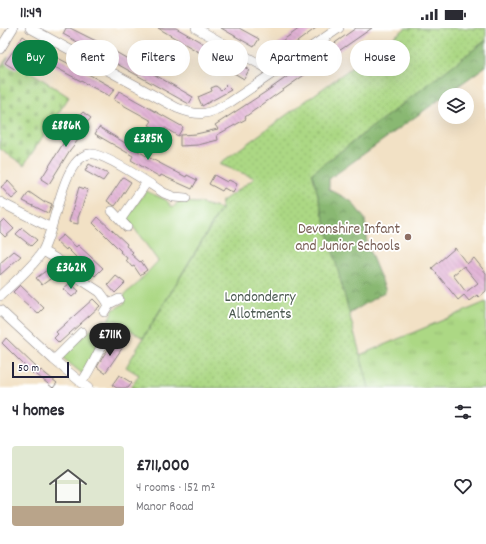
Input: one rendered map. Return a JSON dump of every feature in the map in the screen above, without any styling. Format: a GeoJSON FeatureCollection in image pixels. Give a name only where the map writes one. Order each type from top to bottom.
{"type":"FeatureCollection","features":[{"type":"Feature","properties":{"kind":"street"},"geometry":{"type":"LineString","coordinates":[[0,49],[13,28]]}},
{"type":"Feature","properties":{"kind":"street"},"geometry":{"type":"LineString","coordinates":[[30,28],[190,113],[201,115],[214,112],[270,76]]}},
{"type":"Feature","properties":{"kind":"street"},"geometry":{"type":"LineString","coordinates":[[196,28],[207,31],[256,61]]}},
{"type":"Feature","properties":{"kind":"street"},"geometry":{"type":"LineString","coordinates":[[322,40],[339,28]]}},
{"type":"Feature","properties":{"kind":"street"},"geometry":{"type":"LineString","coordinates":[[0,296],[43,251],[61,192],[77,160],[89,154],[102,156],[147,182],[172,200],[186,198]]}},
{"type":"Feature","properties":{"kind":"street"},"geometry":{"type":"LineString","coordinates":[[121,219],[147,182]]}},
{"type":"Feature","properties":{"kind":"street"},"geometry":{"type":"LineString","coordinates":[[0,202],[51,228]]}},
{"type":"Feature","properties":{"kind":"street"},"geometry":{"type":"LineString","coordinates":[[112,211],[127,227]]}},
{"type":"Feature","properties":{"kind":"street"},"geometry":{"type":"LineString","coordinates":[[43,251],[65,264],[80,279],[100,292],[109,304]]}},
{"type":"Feature","properties":{"kind":"street"},"geometry":{"type":"LineString","coordinates":[[104,312],[109,304],[118,299]]}},
{"type":"Feature","properties":{"kind":"street"},"geometry":{"type":"LineString","coordinates":[[0,310],[54,360],[85,385],[101,348],[112,336],[115,329]]}},
{"type":"Feature","properties":{"kind":"street"},"geometry":{"type":"LineString","coordinates":[[54,360],[82,332]]}},
{"type":"Feature","properties":{"kind":"green space","name":"Londonderry Allotments"},"geometry":{"type":"Polygon","coordinates":[[[406,28],[486,28],[486,40],[312,173],[369,388],[131,388],[139,375],[126,367],[221,210],[221,202],[255,178],[219,164],[350,69],[350,76],[410,76],[410,40],[390,40],[406,28]]]}},
{"type":"Feature","properties":{"kind":"green space"},"geometry":{"type":"Polygon","coordinates":[[[486,40],[486,66],[455,88],[438,88],[438,101],[329,179],[329,189],[351,201],[365,219],[367,245],[386,291],[349,314],[312,173],[486,40]]]}},
{"type":"Feature","properties":{"kind":"green space"},"geometry":{"type":"Polygon","coordinates":[[[8,57],[12,60],[12,76],[37,76],[69,97],[24,165],[0,149],[0,68],[8,57]]]}},
{"type":"Feature","properties":{"kind":"green space"},"geometry":{"type":"Polygon","coordinates":[[[146,191],[166,200],[173,208],[178,202],[199,203],[221,209],[143,338],[115,320],[84,375],[63,358],[82,337],[104,320],[108,321],[113,310],[125,303],[123,298],[126,293],[135,286],[158,261],[127,218],[146,191]]]}},
{"type":"Feature","properties":{"kind":"green space"},"geometry":{"type":"Polygon","coordinates":[[[486,302],[486,388],[369,388],[360,355],[486,302]]]}},
{"type":"Feature","properties":{"kind":"building"},"geometry":{"type":"Polygon","coordinates":[[[66,28],[70,28],[94,40],[74,40],[63,34],[66,28]]]}},
{"type":"Feature","properties":{"kind":"building"},"geometry":{"type":"Polygon","coordinates":[[[158,28],[176,28],[198,40],[198,52],[190,47],[190,40],[178,40],[158,28]]]}},
{"type":"Feature","properties":{"kind":"building"},"geometry":{"type":"Polygon","coordinates":[[[221,28],[239,28],[259,39],[256,40],[254,47],[248,44],[248,40],[242,40],[221,28]]]}},
{"type":"Feature","properties":{"kind":"building"},"geometry":{"type":"Polygon","coordinates":[[[300,28],[316,28],[300,40],[283,40],[300,28]]]}},
{"type":"Feature","properties":{"kind":"building"},"geometry":{"type":"Polygon","coordinates":[[[356,28],[372,28],[355,40],[350,40],[350,43],[342,49],[342,40],[339,40],[356,28]]]}},
{"type":"Feature","properties":{"kind":"building"},"geometry":{"type":"Polygon","coordinates":[[[23,36],[29,40],[20,40],[23,36]]]}},
{"type":"Feature","properties":{"kind":"building"},"geometry":{"type":"Polygon","coordinates":[[[12,52],[12,67],[5,63],[12,52]]]}},
{"type":"Feature","properties":{"kind":"building"},"geometry":{"type":"Polygon","coordinates":[[[119,54],[127,59],[127,70],[119,65],[119,54]]]}},
{"type":"Feature","properties":{"kind":"building"},"geometry":{"type":"Polygon","coordinates":[[[58,58],[66,62],[66,73],[58,69],[58,58]]]}},
{"type":"Feature","properties":{"kind":"building"},"geometry":{"type":"Polygon","coordinates":[[[72,76],[92,76],[115,89],[109,96],[72,76]]]}},
{"type":"Feature","properties":{"kind":"building"},"geometry":{"type":"Polygon","coordinates":[[[139,76],[157,76],[193,97],[189,104],[139,76]]]}},
{"type":"Feature","properties":{"kind":"building"},"geometry":{"type":"Polygon","coordinates":[[[239,76],[246,76],[244,79],[239,76]]]}},
{"type":"Feature","properties":{"kind":"building"},"geometry":{"type":"Polygon","coordinates":[[[288,76],[303,76],[245,117],[246,119],[217,135],[218,140],[198,145],[180,146],[180,135],[196,134],[218,129],[215,125],[288,76]]]}},
{"type":"Feature","properties":{"kind":"building"},"geometry":{"type":"Polygon","coordinates":[[[226,85],[231,90],[202,106],[198,97],[212,91],[211,88],[216,86],[221,90],[226,85]]]}},
{"type":"Feature","properties":{"kind":"building"},"geometry":{"type":"Polygon","coordinates":[[[119,91],[183,127],[178,136],[165,128],[163,132],[149,125],[152,121],[114,100],[119,91]]]}},
{"type":"Feature","properties":{"kind":"building"},"geometry":{"type":"Polygon","coordinates":[[[83,112],[91,118],[78,133],[82,135],[70,150],[49,184],[41,179],[66,139],[68,140],[74,129],[71,127],[83,112]]]}},
{"type":"Feature","properties":{"kind":"building"},"geometry":{"type":"Polygon","coordinates":[[[99,127],[148,157],[186,177],[187,175],[197,180],[192,189],[161,175],[160,177],[131,160],[133,156],[95,134],[99,127]]]}},
{"type":"Feature","properties":{"kind":"building"},"geometry":{"type":"Polygon","coordinates":[[[89,164],[108,174],[103,181],[85,171],[89,164]]]}},
{"type":"Feature","properties":{"kind":"building"},"geometry":{"type":"Polygon","coordinates":[[[214,175],[227,182],[229,180],[237,184],[233,193],[224,188],[222,191],[209,184],[214,175]]]}},
{"type":"Feature","properties":{"kind":"building"},"geometry":{"type":"Polygon","coordinates":[[[123,177],[131,182],[115,206],[107,201],[123,177]]]}},
{"type":"Feature","properties":{"kind":"building"},"geometry":{"type":"Polygon","coordinates":[[[8,181],[19,193],[12,199],[1,187],[8,181]]]}},
{"type":"Feature","properties":{"kind":"building"},"geometry":{"type":"Polygon","coordinates":[[[79,187],[88,190],[78,218],[78,224],[69,222],[79,187]]]}},
{"type":"Feature","properties":{"kind":"building"},"geometry":{"type":"Polygon","coordinates":[[[29,192],[45,203],[45,201],[52,204],[48,213],[23,201],[29,192]]]}},
{"type":"Feature","properties":{"kind":"building"},"geometry":{"type":"Polygon","coordinates":[[[98,217],[127,244],[126,246],[133,252],[131,254],[140,262],[141,261],[147,270],[140,275],[134,266],[132,267],[126,260],[127,258],[120,252],[121,251],[93,223],[98,217]]]}},
{"type":"Feature","properties":{"kind":"building"},"geometry":{"type":"Polygon","coordinates":[[[4,219],[14,229],[5,237],[0,232],[0,223],[4,219]]]}},
{"type":"Feature","properties":{"kind":"building"},"geometry":{"type":"Polygon","coordinates":[[[22,228],[37,240],[31,246],[16,234],[22,228]]]}},
{"type":"Feature","properties":{"kind":"building"},"geometry":{"type":"Polygon","coordinates":[[[63,235],[76,247],[78,245],[103,268],[95,276],[82,261],[81,262],[67,248],[66,250],[56,241],[63,235]]]}},
{"type":"Feature","properties":{"kind":"building"},"geometry":{"type":"Polygon","coordinates":[[[455,248],[467,264],[474,258],[486,273],[486,291],[479,297],[477,295],[469,301],[464,295],[458,300],[432,268],[455,248]],[[464,266],[453,275],[466,292],[478,283],[464,266]]]}},
{"type":"Feature","properties":{"kind":"building"},"geometry":{"type":"Polygon","coordinates":[[[14,251],[21,256],[0,275],[0,263],[14,251]]]}},
{"type":"Feature","properties":{"kind":"building"},"geometry":{"type":"Polygon","coordinates":[[[54,265],[61,271],[42,285],[36,278],[54,265]]]}},
{"type":"Feature","properties":{"kind":"building"},"geometry":{"type":"Polygon","coordinates":[[[116,276],[125,283],[115,293],[108,285],[116,276]]]}},
{"type":"Feature","properties":{"kind":"building"},"geometry":{"type":"Polygon","coordinates":[[[70,283],[79,291],[72,297],[63,289],[70,283]]]}},
{"type":"Feature","properties":{"kind":"building"},"geometry":{"type":"Polygon","coordinates":[[[20,285],[44,308],[38,314],[13,292],[20,285]]]}},
{"type":"Feature","properties":{"kind":"building"},"geometry":{"type":"Polygon","coordinates":[[[93,299],[100,306],[59,343],[54,338],[58,334],[56,332],[93,299]]]}},
{"type":"Feature","properties":{"kind":"building"},"geometry":{"type":"Polygon","coordinates":[[[6,338],[38,369],[33,374],[2,343],[6,338]]]}},
{"type":"Feature","properties":{"kind":"building"},"geometry":{"type":"Polygon","coordinates":[[[115,340],[123,347],[105,373],[97,367],[115,340]]]}},
{"type":"Feature","properties":{"kind":"building"},"geometry":{"type":"Polygon","coordinates":[[[41,370],[57,383],[53,388],[37,375],[41,370]]]}},
{"type":"Feature","properties":{"kind":"building"},"geometry":{"type":"Polygon","coordinates":[[[119,375],[132,383],[128,388],[117,388],[112,385],[119,375]]]}},
{"type":"Feature","properties":{"kind":"place","name":"Devonshire Infant and Junior Schools"},"geometry":{"type":"Point","coordinates":[408,237]}}]}
